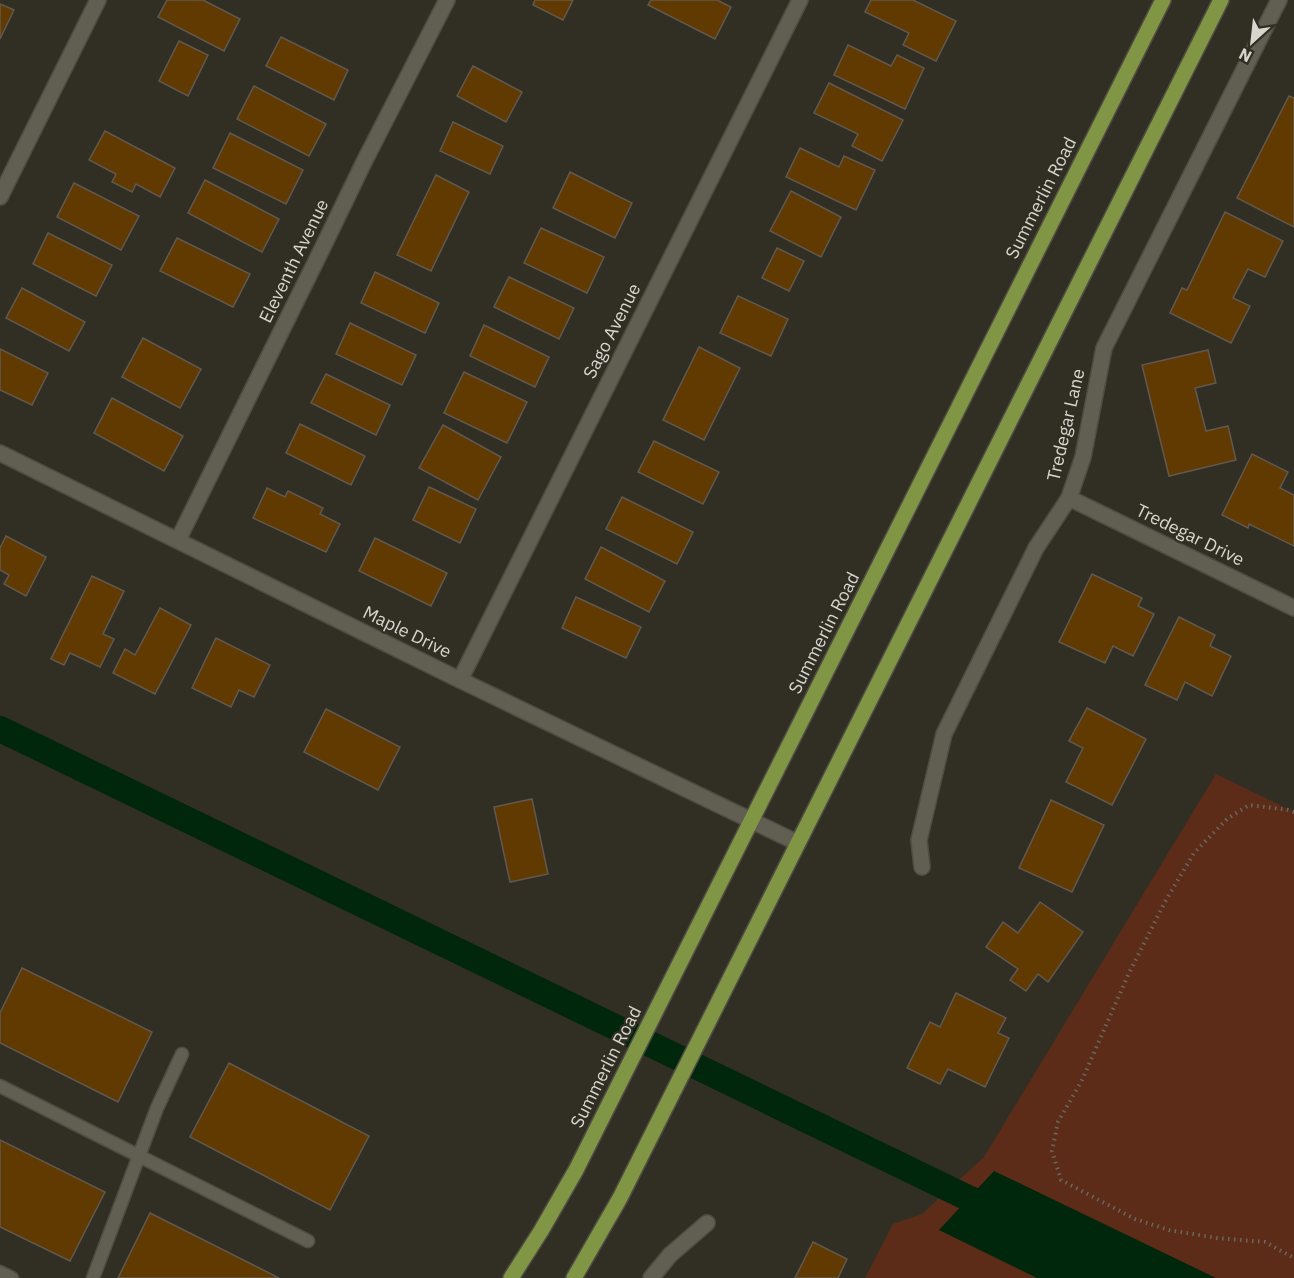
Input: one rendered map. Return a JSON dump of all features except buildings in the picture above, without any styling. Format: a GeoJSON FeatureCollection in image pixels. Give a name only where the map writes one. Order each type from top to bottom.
{"type":"FeatureCollection","features":[{"type":"Feature","properties":{"kind":"main road","name":"Summerlin Road"},"geometry":{"type":"LineString","coordinates":[[511,1278],[541,1232],[576,1170],[1162,0]]}},
{"type":"Feature","properties":{"kind":"main road"},"geometry":{"type":"LineString","coordinates":[[574,1278],[620,1198],[1221,0]]}},
{"type":"Feature","properties":{"kind":"street"},"geometry":{"type":"LineString","coordinates":[[0,197],[98,0]]}},
{"type":"Feature","properties":{"kind":"street","name":"Eleventh Avenue"},"geometry":{"type":"LineString","coordinates":[[178,540],[363,162],[447,0]]}},
{"type":"Feature","properties":{"kind":"street","name":"Sago Avenue"},"geometry":{"type":"LineString","coordinates":[[460,680],[800,0]]}},
{"type":"Feature","properties":{"kind":"street","name":"Tredegar Lane"},"geometry":{"type":"LineString","coordinates":[[921,867],[920,840],[944,734],[1036,548],[1069,498],[1083,458],[1104,348],[1279,0]]}},
{"type":"Feature","properties":{"kind":"street","name":"Maple Drive"},"geometry":{"type":"LineString","coordinates":[[0,453],[460,680],[798,843]]}},
{"type":"Feature","properties":{"kind":"street","name":"Tredegar Drive"},"geometry":{"type":"LineString","coordinates":[[1069,498],[1294,608]]}},
{"type":"Feature","properties":{"kind":"street"},"geometry":{"type":"LineString","coordinates":[[651,1278],[670,1255],[708,1223]]}},
{"type":"Feature","properties":{"kind":"lane"},"geometry":{"type":"LineString","coordinates":[[93,1278],[157,1108],[182,1054]]}},
{"type":"Feature","properties":{"kind":"lane"},"geometry":{"type":"LineString","coordinates":[[0,1086],[308,1241]]}},
{"type":"Feature","properties":{"kind":"lane"},"geometry":{"type":"LineString","coordinates":[[0,1272],[12,1278]]}},
{"type":"Feature","properties":{"kind":"path"},"geometry":{"type":"LineString","coordinates":[[1294,813],[1288,810],[1249,805],[1227,819],[1194,853],[1166,900],[1129,973],[1082,1080],[1058,1122],[1052,1151],[1061,1180],[1135,1219],[1169,1230],[1217,1238],[1265,1242],[1294,1258]]}},
{"type":"Feature","properties":{"kind":"shaded area"},"geometry":{"type":"Polygon","coordinates":[[[1216,774],[1294,812],[1294,1278],[865,1278],[893,1224],[922,1214],[984,1157],[1216,774]]]}},
{"type":"Feature","properties":{"kind":"shaded area"},"geometry":{"type":"Polygon","coordinates":[[[994,1171],[1216,1278],[1037,1278],[939,1230],[994,1171]]]}},
{"type":"Feature","properties":{"kind":"waterway"},"geometry":{"type":"LineString","coordinates":[[0,729],[1001,1214]]}}]}
